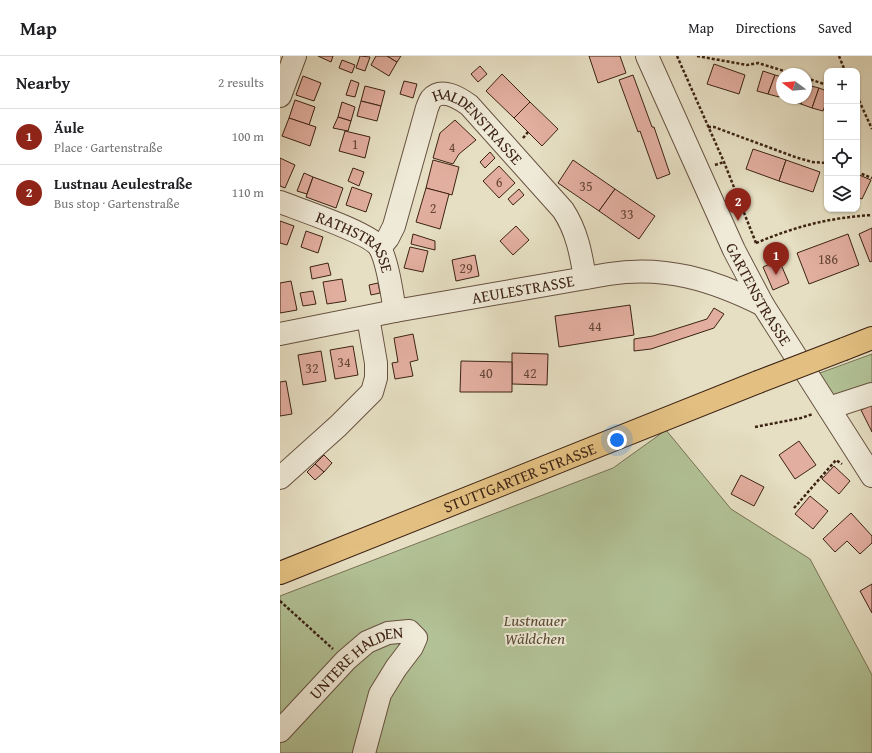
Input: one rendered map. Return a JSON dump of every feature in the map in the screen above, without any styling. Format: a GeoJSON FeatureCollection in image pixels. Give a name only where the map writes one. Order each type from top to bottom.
{"type":"FeatureCollection","features":[{"type":"Feature","properties":{"kind":"main road","name":"STUTTGARTER STRASSE"},"geometry":{"type":"LineString","coordinates":[[280,573],[872,338]]}},
{"type":"Feature","properties":{"kind":"street","name":"GARTENSTRASSE"},"geometry":{"type":"LineString","coordinates":[[647,56],[734,250],[763,305],[872,476]]}},
{"type":"Feature","properties":{"kind":"street"},"geometry":{"type":"LineString","coordinates":[[280,96],[288,67]]}},
{"type":"Feature","properties":{"kind":"street","name":"HALDENSTRASSE"},"geometry":{"type":"LineString","coordinates":[[380,248],[388,238],[394,226],[426,108],[430,100],[436,95],[454,95],[469,105],[563,210],[569,219],[577,238],[585,278]]}},
{"type":"Feature","properties":{"kind":"street","name":"RATHSTRASSE"},"geometry":{"type":"LineString","coordinates":[[280,202],[356,232],[369,238],[380,248],[395,311]]}},
{"type":"Feature","properties":{"kind":"street","name":"AEULESTRASSE"},"geometry":{"type":"LineString","coordinates":[[280,334],[395,311],[585,278],[637,271],[651,271],[700,279],[727,288],[763,305]]}},
{"type":"Feature","properties":{"kind":"street"},"geometry":{"type":"LineString","coordinates":[[284,466],[338,426],[372,392],[376,378],[376,363],[368,317]]}},
{"type":"Feature","properties":{"kind":"street"},"geometry":{"type":"LineString","coordinates":[[829,408],[872,394]]}},
{"type":"Feature","properties":{"kind":"street","name":"UNTERE HALDEN"},"geometry":{"type":"LineString","coordinates":[[280,731],[346,660],[368,642],[388,633],[409,630],[416,638],[412,647],[396,668],[380,694],[364,753]]}},
{"type":"Feature","properties":{"kind":"path"},"geometry":{"type":"LineString","coordinates":[[677,56],[724,162],[756,243]]}},
{"type":"Feature","properties":{"kind":"path"},"geometry":{"type":"LineString","coordinates":[[697,56],[747,65],[758,62],[776,68]]}},
{"type":"Feature","properties":{"kind":"path"},"geometry":{"type":"LineString","coordinates":[[839,56],[845,68]]}},
{"type":"Feature","properties":{"kind":"path"},"geometry":{"type":"LineString","coordinates":[[812,80],[824,84]]}},
{"type":"Feature","properties":{"kind":"path"},"geometry":{"type":"LineString","coordinates":[[860,103],[872,130]]}},
{"type":"Feature","properties":{"kind":"path"},"geometry":{"type":"LineString","coordinates":[[708,127],[714,127],[795,157],[812,162],[824,163]]}},
{"type":"Feature","properties":{"kind":"path"},"geometry":{"type":"LineString","coordinates":[[860,173],[872,178]]}},
{"type":"Feature","properties":{"kind":"path"},"geometry":{"type":"LineString","coordinates":[[734,250],[778,234],[821,221],[872,215]]}},
{"type":"Feature","properties":{"kind":"path"},"geometry":{"type":"LineString","coordinates":[[755,428],[801,418],[829,408]]}},
{"type":"Feature","properties":{"kind":"path"},"geometry":{"type":"LineString","coordinates":[[794,508],[836,460],[842,465]]}},
{"type":"Feature","properties":{"kind":"path"},"geometry":{"type":"LineString","coordinates":[[280,601],[346,660]]}},
{"type":"Feature","properties":{"kind":"green space"},"geometry":{"type":"Polygon","coordinates":[[[872,354],[872,394],[829,408],[809,377],[872,354]]]}},
{"type":"Feature","properties":{"kind":"green space","name":"Lustnauer Wäldchen"},"geometry":{"type":"Polygon","coordinates":[[[666,430],[731,509],[810,559],[872,675],[872,753],[280,753],[280,596],[613,468],[666,430]]]}},
{"type":"Feature","properties":{"kind":"building"},"geometry":{"type":"Polygon","coordinates":[[[318,56],[333,56],[331,62],[318,56]]]}},
{"type":"Feature","properties":{"kind":"building"},"geometry":{"type":"Polygon","coordinates":[[[360,56],[370,57],[365,71],[356,68],[360,56]]]}},
{"type":"Feature","properties":{"kind":"building"},"geometry":{"type":"Polygon","coordinates":[[[376,56],[387,56],[397,62],[389,76],[371,65],[376,56]]]}},
{"type":"Feature","properties":{"kind":"building"},"geometry":{"type":"Polygon","coordinates":[[[387,56],[401,56],[397,62],[387,56]]]}},
{"type":"Feature","properties":{"kind":"building"},"geometry":{"type":"Polygon","coordinates":[[[589,56],[620,56],[626,73],[598,83],[589,56]]]}},
{"type":"Feature","properties":{"kind":"building"},"geometry":{"type":"Polygon","coordinates":[[[342,60],[355,65],[352,73],[339,68],[342,60]]]}},
{"type":"Feature","properties":{"kind":"building"},"geometry":{"type":"Polygon","coordinates":[[[714,64],[745,75],[739,94],[707,84],[714,64]]]}},
{"type":"Feature","properties":{"kind":"building"},"geometry":{"type":"Polygon","coordinates":[[[480,66],[487,74],[478,82],[471,74],[480,66]]]}},
{"type":"Feature","properties":{"kind":"building"},"geometry":{"type":"Polygon","coordinates":[[[763,71],[775,75],[768,94],[757,91],[763,71]]]}},
{"type":"Feature","properties":{"kind":"building"},"geometry":{"type":"Polygon","coordinates":[[[502,74],[530,102],[514,118],[486,91],[502,74]]]}},
{"type":"Feature","properties":{"kind":"building"},"geometry":{"type":"Polygon","coordinates":[[[633,75],[652,127],[654,127],[670,174],[657,179],[640,131],[638,132],[619,80],[633,75]]]}},
{"type":"Feature","properties":{"kind":"building"},"geometry":{"type":"Polygon","coordinates":[[[775,75],[776,75],[776,96],[768,94],[775,75]]]}},
{"type":"Feature","properties":{"kind":"building"},"geometry":{"type":"Polygon","coordinates":[[[303,76],[321,83],[314,101],[296,95],[303,76]]]}},
{"type":"Feature","properties":{"kind":"building"},"geometry":{"type":"Polygon","coordinates":[[[351,80],[359,83],[355,97],[346,95],[351,80]]]}},
{"type":"Feature","properties":{"kind":"building"},"geometry":{"type":"Polygon","coordinates":[[[404,81],[417,84],[413,98],[400,94],[404,81]]]}},
{"type":"Feature","properties":{"kind":"building"},"geometry":{"type":"Polygon","coordinates":[[[365,86],[385,91],[381,106],[361,101],[365,86]]]}},
{"type":"Feature","properties":{"kind":"building"},"geometry":{"type":"Polygon","coordinates":[[[812,86],[819,88],[812,108],[801,104],[812,104],[812,86]]]}},
{"type":"Feature","properties":{"kind":"building"},"geometry":{"type":"Polygon","coordinates":[[[819,88],[824,90],[823,111],[812,108],[819,88]]]}},
{"type":"Feature","properties":{"kind":"building"},"geometry":{"type":"Polygon","coordinates":[[[295,100],[315,107],[309,125],[289,118],[295,100]]]}},
{"type":"Feature","properties":{"kind":"building"},"geometry":{"type":"Polygon","coordinates":[[[361,101],[381,106],[377,121],[357,116],[361,101]]]}},
{"type":"Feature","properties":{"kind":"building"},"geometry":{"type":"Polygon","coordinates":[[[342,102],[355,107],[351,121],[338,117],[342,102]]]}},
{"type":"Feature","properties":{"kind":"building"},"geometry":{"type":"Polygon","coordinates":[[[530,102],[558,129],[542,146],[514,118],[530,102]]]}},
{"type":"Feature","properties":{"kind":"building"},"geometry":{"type":"Polygon","coordinates":[[[338,117],[351,121],[348,131],[333,128],[338,117]]]}},
{"type":"Feature","properties":{"kind":"building"},"geometry":{"type":"Polygon","coordinates":[[[289,118],[316,127],[310,146],[282,136],[289,118]]]}},
{"type":"Feature","properties":{"kind":"building"},"geometry":{"type":"Polygon","coordinates":[[[455,120],[476,140],[459,154],[453,164],[433,158],[440,133],[455,120]]]}},
{"type":"Feature","properties":{"kind":"building"},"geometry":{"type":"Polygon","coordinates":[[[345,131],[370,137],[365,158],[339,151],[345,131]]]}},
{"type":"Feature","properties":{"kind":"building"},"geometry":{"type":"Polygon","coordinates":[[[753,149],[786,160],[779,181],[746,169],[753,149]]]}},
{"type":"Feature","properties":{"kind":"building"},"geometry":{"type":"Polygon","coordinates":[[[490,152],[495,158],[485,168],[480,162],[490,152]]]}},
{"type":"Feature","properties":{"kind":"building"},"geometry":{"type":"Polygon","coordinates":[[[280,158],[295,165],[285,188],[280,186],[280,158]]]}},
{"type":"Feature","properties":{"kind":"building"},"geometry":{"type":"Polygon","coordinates":[[[433,160],[459,167],[452,195],[426,188],[433,160]]]}},
{"type":"Feature","properties":{"kind":"building"},"geometry":{"type":"Polygon","coordinates":[[[573,160],[615,189],[599,211],[558,183],[573,160]]]}},
{"type":"Feature","properties":{"kind":"building"},"geometry":{"type":"Polygon","coordinates":[[[786,160],[820,172],[813,192],[779,181],[786,160]]]}},
{"type":"Feature","properties":{"kind":"building"},"geometry":{"type":"Polygon","coordinates":[[[499,166],[515,183],[499,198],[483,181],[499,166]]]}},
{"type":"Feature","properties":{"kind":"building"},"geometry":{"type":"Polygon","coordinates":[[[353,168],[364,172],[359,186],[348,181],[353,168]]]}},
{"type":"Feature","properties":{"kind":"building"},"geometry":{"type":"Polygon","coordinates":[[[304,173],[313,177],[307,194],[297,191],[304,173]]]}},
{"type":"Feature","properties":{"kind":"building"},"geometry":{"type":"Polygon","coordinates":[[[860,175],[871,180],[862,199],[860,198],[860,175]]]}},
{"type":"Feature","properties":{"kind":"building"},"geometry":{"type":"Polygon","coordinates":[[[313,177],[343,188],[336,208],[306,197],[313,177]]]}},
{"type":"Feature","properties":{"kind":"building"},"geometry":{"type":"Polygon","coordinates":[[[352,187],[372,194],[366,212],[346,205],[352,187]]]}},
{"type":"Feature","properties":{"kind":"building"},"geometry":{"type":"Polygon","coordinates":[[[426,188],[449,194],[440,229],[416,222],[426,188]]]}},
{"type":"Feature","properties":{"kind":"building"},"geometry":{"type":"Polygon","coordinates":[[[519,189],[524,195],[513,205],[508,199],[519,189]]]}},
{"type":"Feature","properties":{"kind":"building"},"geometry":{"type":"Polygon","coordinates":[[[615,189],[655,216],[639,239],[599,211],[615,189]]]}},
{"type":"Feature","properties":{"kind":"building"},"geometry":{"type":"Polygon","coordinates":[[[280,221],[294,226],[287,245],[280,243],[280,221]]]}},
{"type":"Feature","properties":{"kind":"building"},"geometry":{"type":"Polygon","coordinates":[[[516,226],[529,240],[513,255],[500,241],[516,226]]]}},
{"type":"Feature","properties":{"kind":"building"},"geometry":{"type":"Polygon","coordinates":[[[872,228],[872,261],[870,262],[859,234],[872,228]]]}},
{"type":"Feature","properties":{"kind":"building"},"geometry":{"type":"Polygon","coordinates":[[[306,231],[323,237],[318,253],[301,247],[306,231]]]}},
{"type":"Feature","properties":{"kind":"building"},"geometry":{"type":"Polygon","coordinates":[[[413,234],[435,241],[435,250],[411,244],[413,234]]]}},
{"type":"Feature","properties":{"kind":"building"},"geometry":{"type":"Polygon","coordinates":[[[848,234],[859,265],[809,284],[797,253],[848,234]]]}},
{"type":"Feature","properties":{"kind":"building"},"geometry":{"type":"Polygon","coordinates":[[[410,247],[428,251],[423,272],[404,268],[410,247]]]}},
{"type":"Feature","properties":{"kind":"building"},"geometry":{"type":"Polygon","coordinates":[[[475,255],[479,276],[456,281],[452,260],[475,255]]]}},
{"type":"Feature","properties":{"kind":"building"},"geometry":{"type":"Polygon","coordinates":[[[779,260],[789,283],[773,290],[763,267],[779,260]]]}},
{"type":"Feature","properties":{"kind":"building"},"geometry":{"type":"Polygon","coordinates":[[[328,263],[331,275],[312,279],[310,267],[328,263]]]}},
{"type":"Feature","properties":{"kind":"building"},"geometry":{"type":"Polygon","coordinates":[[[342,279],[346,301],[327,304],[323,282],[342,279]]]}},
{"type":"Feature","properties":{"kind":"building"},"geometry":{"type":"Polygon","coordinates":[[[291,281],[297,310],[280,313],[280,283],[291,281]]]}},
{"type":"Feature","properties":{"kind":"building"},"geometry":{"type":"Polygon","coordinates":[[[378,283],[380,293],[371,295],[369,285],[378,283]]]}},
{"type":"Feature","properties":{"kind":"building"},"geometry":{"type":"Polygon","coordinates":[[[313,291],[316,304],[303,306],[300,293],[313,291]]]}},
{"type":"Feature","properties":{"kind":"building"},"geometry":{"type":"Polygon","coordinates":[[[630,305],[634,335],[559,347],[555,316],[630,305]]]}},
{"type":"Feature","properties":{"kind":"building"},"geometry":{"type":"Polygon","coordinates":[[[714,308],[724,314],[714,328],[651,349],[634,351],[634,339],[653,336],[707,319],[714,308]]]}},
{"type":"Feature","properties":{"kind":"building"},"geometry":{"type":"Polygon","coordinates":[[[413,334],[418,360],[410,362],[413,376],[395,379],[392,363],[398,362],[394,338],[413,334]]]}},
{"type":"Feature","properties":{"kind":"building"},"geometry":{"type":"Polygon","coordinates":[[[353,346],[358,375],[335,379],[330,350],[353,346]]]}},
{"type":"Feature","properties":{"kind":"building"},"geometry":{"type":"Polygon","coordinates":[[[321,351],[326,381],[303,385],[298,355],[321,351]]]}},
{"type":"Feature","properties":{"kind":"building"},"geometry":{"type":"Polygon","coordinates":[[[512,353],[548,354],[547,385],[512,384],[512,353]]]}},
{"type":"Feature","properties":{"kind":"building"},"geometry":{"type":"Polygon","coordinates":[[[461,361],[512,362],[512,392],[460,392],[461,361]]]}},
{"type":"Feature","properties":{"kind":"building"},"geometry":{"type":"Polygon","coordinates":[[[286,381],[292,414],[280,416],[280,382],[286,381]]]}},
{"type":"Feature","properties":{"kind":"building"},"geometry":{"type":"Polygon","coordinates":[[[872,405],[872,432],[861,410],[872,405]]]}},
{"type":"Feature","properties":{"kind":"building"},"geometry":{"type":"Polygon","coordinates":[[[799,441],[816,465],[795,479],[779,455],[799,441]]]}},
{"type":"Feature","properties":{"kind":"building"},"geometry":{"type":"Polygon","coordinates":[[[324,455],[332,463],[324,472],[315,464],[324,455]]]}},
{"type":"Feature","properties":{"kind":"building"},"geometry":{"type":"Polygon","coordinates":[[[315,464],[324,472],[315,480],[307,472],[315,464]]]}},
{"type":"Feature","properties":{"kind":"building"},"geometry":{"type":"Polygon","coordinates":[[[834,466],[850,481],[839,494],[822,479],[834,466]]]}},
{"type":"Feature","properties":{"kind":"building"},"geometry":{"type":"Polygon","coordinates":[[[741,475],[764,487],[754,506],[731,494],[741,475]]]}},
{"type":"Feature","properties":{"kind":"building"},"geometry":{"type":"Polygon","coordinates":[[[810,496],[828,511],[813,529],[795,514],[810,496]]]}},
{"type":"Feature","properties":{"kind":"building"},"geometry":{"type":"Polygon","coordinates":[[[851,513],[872,536],[872,543],[860,554],[847,541],[835,552],[823,539],[851,513]]]}},
{"type":"Feature","properties":{"kind":"building"},"geometry":{"type":"Polygon","coordinates":[[[872,584],[872,613],[860,591],[872,584]]]}},
{"type":"Feature","properties":{"kind":"place","name":"Lustnau Aeulestraße"},"geometry":{"type":"Point","coordinates":[738,221]}},
{"type":"Feature","properties":{"kind":"place","name":"Äule"},"geometry":{"type":"Point","coordinates":[776,275]}}]}
